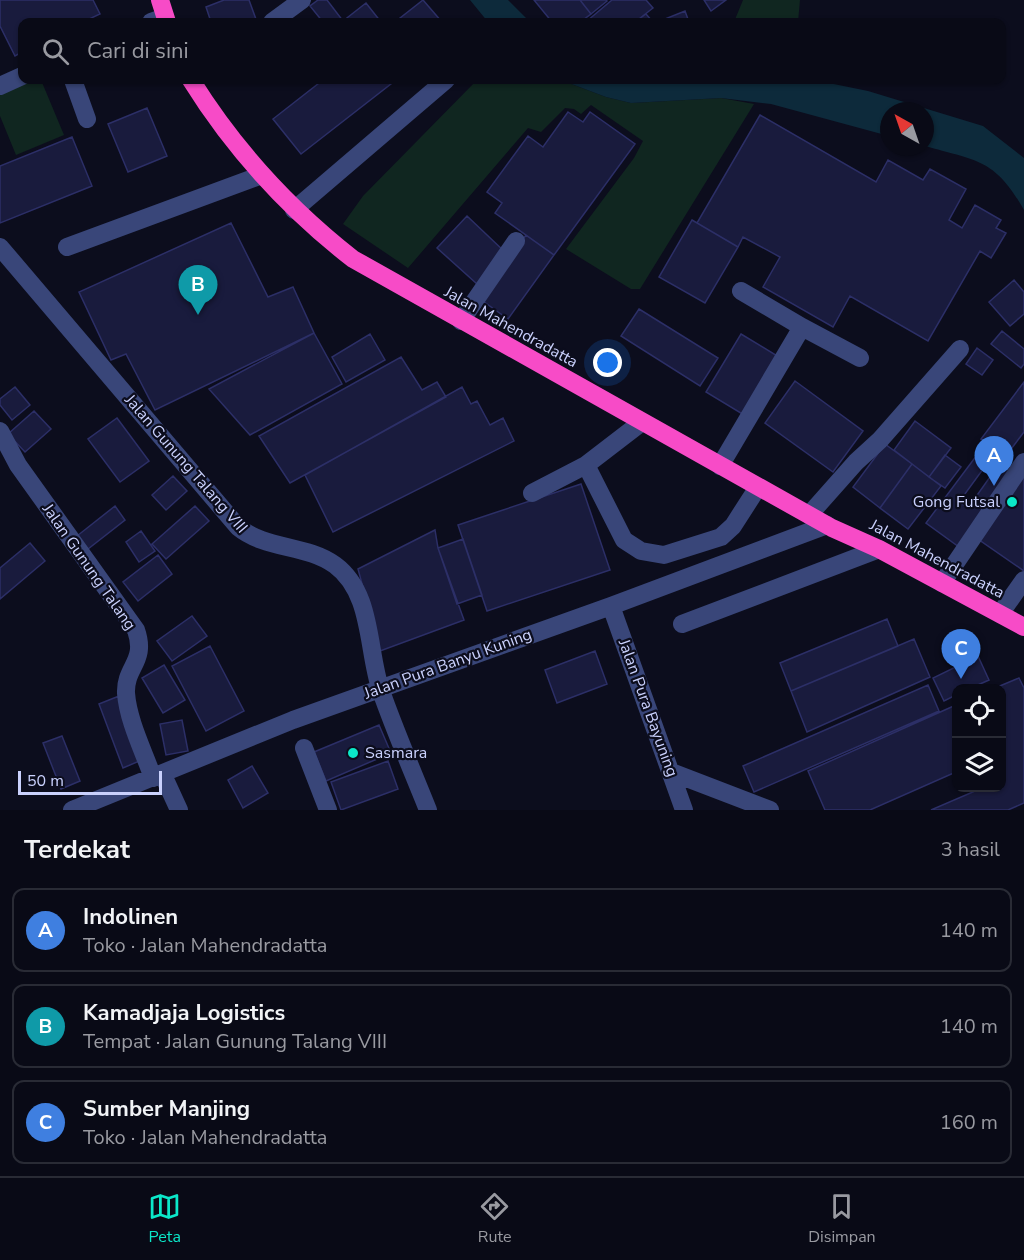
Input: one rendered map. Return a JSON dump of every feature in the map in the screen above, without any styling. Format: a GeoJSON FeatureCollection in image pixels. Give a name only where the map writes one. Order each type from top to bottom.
{"type":"FeatureCollection","features":[{"type":"Feature","properties":{"kind":"highway","name":"Jalan Mahendradatta"},"geometry":{"type":"LineString","coordinates":[[195,84],[262,175],[294,210],[353,259],[827,525],[879,549],[1024,627]]}},
{"type":"Feature","properties":{"kind":"street"},"geometry":{"type":"LineString","coordinates":[[277,18],[302,0]]}},
{"type":"Feature","properties":{"kind":"street"},"geometry":{"type":"LineString","coordinates":[[0,86],[18,78]]}},
{"type":"Feature","properties":{"kind":"street"},"geometry":{"type":"LineString","coordinates":[[74,84],[87,119]]}},
{"type":"Feature","properties":{"kind":"street"},"geometry":{"type":"LineString","coordinates":[[294,210],[441,84]]}},
{"type":"Feature","properties":{"kind":"street"},"geometry":{"type":"LineString","coordinates":[[67,247],[262,175]]}},
{"type":"Feature","properties":{"kind":"street"},"geometry":{"type":"LineString","coordinates":[[460,321],[516,241]]}},
{"type":"Feature","properties":{"kind":"street","name":"Jalan Gunung Talang VIII"},"geometry":{"type":"LineString","coordinates":[[0,247],[238,527],[261,542],[333,564],[354,585],[361,602],[380,688],[428,810]]}},
{"type":"Feature","properties":{"kind":"street"},"geometry":{"type":"LineString","coordinates":[[741,291],[860,358]]}},
{"type":"Feature","properties":{"kind":"street"},"geometry":{"type":"LineString","coordinates":[[720,466],[802,327]]}},
{"type":"Feature","properties":{"kind":"street"},"geometry":{"type":"LineString","coordinates":[[809,515],[880,440],[960,349]]}},
{"type":"Feature","properties":{"kind":"street"},"geometry":{"type":"LineString","coordinates":[[532,493],[586,465],[642,422]]}},
{"type":"Feature","properties":{"kind":"street","name":"Jalan Gunung Talang"},"geometry":{"type":"LineString","coordinates":[[0,431],[18,465],[136,630],[140,643],[139,658],[129,676],[126,690],[158,777],[179,810]]}},
{"type":"Feature","properties":{"kind":"street"},"geometry":{"type":"LineString","coordinates":[[942,582],[1024,462]]}},
{"type":"Feature","properties":{"kind":"street"},"geometry":{"type":"LineString","coordinates":[[586,465],[624,540],[641,551],[664,555],[721,537],[733,525],[758,487]]}},
{"type":"Feature","properties":{"kind":"street","name":"Jalan Pura Banyu Kuning"},"geometry":{"type":"LineString","coordinates":[[72,810],[158,777],[293,720],[611,606],[827,525]]}},
{"type":"Feature","properties":{"kind":"street"},"geometry":{"type":"LineString","coordinates":[[682,624],[879,549]]}},
{"type":"Feature","properties":{"kind":"street"},"geometry":{"type":"LineString","coordinates":[[1000,614],[1024,580]]}},
{"type":"Feature","properties":{"kind":"street","name":"Jalan Pura Bayuning"},"geometry":{"type":"LineString","coordinates":[[611,606],[684,810]]}},
{"type":"Feature","properties":{"kind":"street"},"geometry":{"type":"LineString","coordinates":[[304,748],[328,810]]}},
{"type":"Feature","properties":{"kind":"street"},"geometry":{"type":"LineString","coordinates":[[671,772],[770,810]]}},
{"type":"Feature","properties":{"kind":"green space"},"geometry":{"type":"Polygon","coordinates":[[[743,0],[800,0],[798,18],[736,18],[743,0]]]}},
{"type":"Feature","properties":{"kind":"green space"},"geometry":{"type":"Polygon","coordinates":[[[18,84],[43,84],[64,135],[16,155],[0,116],[0,91],[18,84]]]}},
{"type":"Feature","properties":{"kind":"green space"},"geometry":{"type":"Polygon","coordinates":[[[473,84],[572,84],[606,97],[631,103],[721,98],[754,104],[640,289],[631,289],[566,249],[634,158],[643,141],[591,105],[581,114],[574,109],[565,108],[541,132],[528,128],[408,268],[343,224],[363,196],[473,84]]]}},
{"type":"Feature","properties":{"kind":"water"},"geometry":{"type":"Polygon","coordinates":[[[470,0],[508,0],[526,18],[485,18],[470,0]]]}},
{"type":"Feature","properties":{"kind":"water"},"geometry":{"type":"Polygon","coordinates":[[[572,84],[834,84],[904,102],[880,102],[880,134],[771,104],[721,98],[631,103],[606,97],[572,84]]]}},
{"type":"Feature","properties":{"kind":"water"},"geometry":{"type":"Polygon","coordinates":[[[934,111],[983,126],[1024,158],[1024,210],[1014,193],[994,171],[984,164],[934,148],[934,111]]]}},
{"type":"Feature","properties":{"kind":"building"},"geometry":{"type":"Polygon","coordinates":[[[0,0],[93,0],[100,14],[92,18],[18,18],[18,54],[15,56],[0,26],[0,0]]]}},
{"type":"Feature","properties":{"kind":"building"},"geometry":{"type":"Polygon","coordinates":[[[224,0],[249,0],[256,18],[210,18],[206,7],[224,0]]]}},
{"type":"Feature","properties":{"kind":"building"},"geometry":{"type":"Polygon","coordinates":[[[318,0],[327,0],[341,18],[320,18],[310,6],[318,0]]]}},
{"type":"Feature","properties":{"kind":"building"},"geometry":{"type":"Polygon","coordinates":[[[423,0],[439,18],[400,18],[423,0]]]}},
{"type":"Feature","properties":{"kind":"building"},"geometry":{"type":"Polygon","coordinates":[[[534,0],[580,0],[591,14],[586,18],[549,18],[534,0]]]}},
{"type":"Feature","properties":{"kind":"building"},"geometry":{"type":"Polygon","coordinates":[[[580,0],[606,0],[607,1],[591,14],[580,0]]]}},
{"type":"Feature","properties":{"kind":"building"},"geometry":{"type":"Polygon","coordinates":[[[612,0],[646,0],[653,8],[640,18],[591,18],[612,0]]]}},
{"type":"Feature","properties":{"kind":"building"},"geometry":{"type":"Polygon","coordinates":[[[704,0],[726,0],[711,11],[704,0]]]}},
{"type":"Feature","properties":{"kind":"building"},"geometry":{"type":"Polygon","coordinates":[[[366,3],[378,18],[347,18],[366,3]]]}},
{"type":"Feature","properties":{"kind":"building"},"geometry":{"type":"Polygon","coordinates":[[[685,11],[688,18],[668,18],[685,11]]]}},
{"type":"Feature","properties":{"kind":"building"},"geometry":{"type":"Polygon","coordinates":[[[318,84],[391,84],[301,154],[273,119],[318,84]]]}},
{"type":"Feature","properties":{"kind":"building"},"geometry":{"type":"Polygon","coordinates":[[[147,108],[167,156],[128,172],[108,124],[147,108]]]}},
{"type":"Feature","properties":{"kind":"building"},"geometry":{"type":"Polygon","coordinates":[[[568,112],[583,122],[590,112],[635,144],[554,255],[495,213],[502,203],[487,192],[528,136],[543,147],[568,112]]]}},
{"type":"Feature","properties":{"kind":"building"},"geometry":{"type":"Polygon","coordinates":[[[760,115],[876,182],[888,160],[923,180],[930,169],[966,189],[949,220],[962,228],[975,205],[1001,220],[996,228],[1006,233],[991,258],[980,251],[928,341],[850,296],[833,327],[763,287],[780,257],[743,237],[738,247],[697,223],[760,115]]]}},
{"type":"Feature","properties":{"kind":"building"},"geometry":{"type":"Polygon","coordinates":[[[72,137],[92,186],[0,223],[0,166],[72,137]]]}},
{"type":"Feature","properties":{"kind":"building"},"geometry":{"type":"Polygon","coordinates":[[[467,216],[506,253],[477,284],[437,248],[467,216]]]}},
{"type":"Feature","properties":{"kind":"building"},"geometry":{"type":"Polygon","coordinates":[[[692,220],[738,247],[705,303],[659,277],[692,220]]]}},
{"type":"Feature","properties":{"kind":"building"},"geometry":{"type":"Polygon","coordinates":[[[231,223],[268,297],[293,287],[314,333],[155,410],[126,354],[111,360],[79,292],[231,223]]]}},
{"type":"Feature","properties":{"kind":"building"},"geometry":{"type":"Polygon","coordinates":[[[526,235],[554,255],[508,319],[480,299],[526,235]]]}},
{"type":"Feature","properties":{"kind":"building"},"geometry":{"type":"Polygon","coordinates":[[[1014,280],[1024,292],[1024,314],[1010,326],[989,302],[1014,280]]]}},
{"type":"Feature","properties":{"kind":"building"},"geometry":{"type":"Polygon","coordinates":[[[639,309],[718,358],[700,386],[621,336],[639,309]]]}},
{"type":"Feature","properties":{"kind":"building"},"geometry":{"type":"Polygon","coordinates":[[[1002,331],[1024,349],[1024,364],[1021,368],[991,344],[1002,331]]]}},
{"type":"Feature","properties":{"kind":"building"},"geometry":{"type":"Polygon","coordinates":[[[314,333],[342,384],[250,435],[209,389],[314,333]]]}},
{"type":"Feature","properties":{"kind":"building"},"geometry":{"type":"Polygon","coordinates":[[[370,334],[385,360],[346,382],[332,357],[370,334]]]}},
{"type":"Feature","properties":{"kind":"building"},"geometry":{"type":"Polygon","coordinates":[[[741,334],[779,357],[744,415],[706,392],[741,334]]]}},
{"type":"Feature","properties":{"kind":"building"},"geometry":{"type":"Polygon","coordinates":[[[977,348],[993,360],[982,375],[966,364],[977,348]]]}},
{"type":"Feature","properties":{"kind":"building"},"geometry":{"type":"Polygon","coordinates":[[[401,357],[422,390],[437,382],[446,397],[290,483],[259,436],[401,357]]]}},
{"type":"Feature","properties":{"kind":"building"},"geometry":{"type":"Polygon","coordinates":[[[795,381],[863,431],[833,472],[765,423],[795,381]]]}},
{"type":"Feature","properties":{"kind":"building"},"geometry":{"type":"Polygon","coordinates":[[[1024,382],[1024,432],[1005,457],[981,439],[1024,382]]]}},
{"type":"Feature","properties":{"kind":"building"},"geometry":{"type":"Polygon","coordinates":[[[15,387],[30,405],[12,420],[0,405],[0,399],[15,387]]]}},
{"type":"Feature","properties":{"kind":"building"},"geometry":{"type":"Polygon","coordinates":[[[462,387],[471,404],[477,401],[490,425],[503,418],[514,441],[333,532],[305,475],[462,387]]]}},
{"type":"Feature","properties":{"kind":"building"},"geometry":{"type":"Polygon","coordinates":[[[34,411],[51,429],[25,452],[8,434],[34,411]]]}},
{"type":"Feature","properties":{"kind":"building"},"geometry":{"type":"Polygon","coordinates":[[[117,418],[149,461],[120,482],[88,439],[117,418]]]}},
{"type":"Feature","properties":{"kind":"building"},"geometry":{"type":"Polygon","coordinates":[[[915,421],[951,448],[929,477],[894,450],[915,421]]]}},
{"type":"Feature","properties":{"kind":"building"},"geometry":{"type":"Polygon","coordinates":[[[986,443],[997,450],[959,502],[968,508],[1002,460],[1015,470],[959,547],[926,523],[986,443]]]}},
{"type":"Feature","properties":{"kind":"building"},"geometry":{"type":"Polygon","coordinates":[[[885,444],[912,464],[880,508],[853,487],[885,444]]]}},
{"type":"Feature","properties":{"kind":"building"},"geometry":{"type":"Polygon","coordinates":[[[945,455],[961,467],[945,488],[929,477],[945,455]]]}},
{"type":"Feature","properties":{"kind":"building"},"geometry":{"type":"Polygon","coordinates":[[[912,464],[941,486],[908,529],[880,508],[912,464]]]}},
{"type":"Feature","properties":{"kind":"building","name":"Gong Futsal"},"geometry":{"type":"Polygon","coordinates":[[[1024,468],[1024,571],[975,537],[1024,468]]]}},
{"type":"Feature","properties":{"kind":"building"},"geometry":{"type":"Polygon","coordinates":[[[173,476],[187,491],[166,510],[152,495],[173,476]]]}},
{"type":"Feature","properties":{"kind":"building"},"geometry":{"type":"Polygon","coordinates":[[[581,484],[610,570],[487,611],[458,525],[581,484]]]}},
{"type":"Feature","properties":{"kind":"building"},"geometry":{"type":"Polygon","coordinates":[[[115,506],[125,520],[88,549],[77,536],[115,506]]]}},
{"type":"Feature","properties":{"kind":"building"},"geometry":{"type":"Polygon","coordinates":[[[195,506],[209,521],[166,559],[152,544],[195,506]]]}},
{"type":"Feature","properties":{"kind":"building"},"geometry":{"type":"Polygon","coordinates":[[[435,530],[438,548],[464,620],[380,651],[358,569],[435,530]]]}},
{"type":"Feature","properties":{"kind":"building"},"geometry":{"type":"Polygon","coordinates":[[[141,531],[155,551],[139,562],[126,542],[141,531]]]}},
{"type":"Feature","properties":{"kind":"building"},"geometry":{"type":"Polygon","coordinates":[[[463,539],[482,595],[457,604],[438,548],[463,539]]]}},
{"type":"Feature","properties":{"kind":"building"},"geometry":{"type":"Polygon","coordinates":[[[30,543],[45,561],[0,599],[0,568],[30,543]]]}},
{"type":"Feature","properties":{"kind":"building"},"geometry":{"type":"Polygon","coordinates":[[[158,555],[172,574],[138,601],[123,582],[158,555]]]}},
{"type":"Feature","properties":{"kind":"building"},"geometry":{"type":"Polygon","coordinates":[[[192,616],[207,636],[172,661],[157,641],[192,616]]]}},
{"type":"Feature","properties":{"kind":"building"},"geometry":{"type":"Polygon","coordinates":[[[887,619],[898,646],[791,691],[780,663],[887,619]]]}},
{"type":"Feature","properties":{"kind":"building"},"geometry":{"type":"Polygon","coordinates":[[[914,639],[930,677],[807,732],[791,691],[914,639]]]}},
{"type":"Feature","properties":{"kind":"building"},"geometry":{"type":"Polygon","coordinates":[[[210,646],[244,711],[206,731],[172,666],[210,646]]]}},
{"type":"Feature","properties":{"kind":"building"},"geometry":{"type":"Polygon","coordinates":[[[595,651],[607,684],[557,703],[545,670],[595,651]]]}},
{"type":"Feature","properties":{"kind":"building"},"geometry":{"type":"Polygon","coordinates":[[[978,656],[989,680],[980,684],[952,684],[952,697],[944,701],[933,678],[978,656]]]}},
{"type":"Feature","properties":{"kind":"building"},"geometry":{"type":"Polygon","coordinates":[[[164,665],[185,700],[163,713],[142,678],[164,665]]]}},
{"type":"Feature","properties":{"kind":"building"},"geometry":{"type":"Polygon","coordinates":[[[1019,678],[1024,688],[1024,803],[1008,810],[931,810],[973,792],[1006,792],[1005,684],[1019,678]]]}},
{"type":"Feature","properties":{"kind":"building"},"geometry":{"type":"Polygon","coordinates":[[[928,685],[939,711],[754,792],[743,766],[928,685]]]}},
{"type":"Feature","properties":{"kind":"building"},"geometry":{"type":"Polygon","coordinates":[[[119,696],[144,759],[123,768],[99,704],[119,696]]]}},
{"type":"Feature","properties":{"kind":"building"},"geometry":{"type":"Polygon","coordinates":[[[952,707],[952,774],[870,810],[825,810],[808,771],[952,707]]]}},
{"type":"Feature","properties":{"kind":"building"},"geometry":{"type":"Polygon","coordinates":[[[182,720],[188,751],[166,755],[160,724],[182,720]]]}},
{"type":"Feature","properties":{"kind":"building","name":"Sasmara"},"geometry":{"type":"Polygon","coordinates":[[[379,725],[391,753],[326,781],[314,752],[379,725]]]}},
{"type":"Feature","properties":{"kind":"building"},"geometry":{"type":"Polygon","coordinates":[[[62,736],[80,781],[61,789],[43,743],[62,736]]]}},
{"type":"Feature","properties":{"kind":"building"},"geometry":{"type":"Polygon","coordinates":[[[388,761],[398,789],[341,810],[331,782],[388,761]]]}},
{"type":"Feature","properties":{"kind":"building"},"geometry":{"type":"Polygon","coordinates":[[[252,766],[268,793],[243,808],[228,780],[252,766]]]}},
{"type":"Feature","properties":{"kind":"place","name":"Kamadjaja Logistics"},"geometry":{"type":"Point","coordinates":[198,315]}},
{"type":"Feature","properties":{"kind":"place","name":"Indolinen"},"geometry":{"type":"Point","coordinates":[994,486]}},
{"type":"Feature","properties":{"kind":"place","name":"Gong Futsal"},"geometry":{"type":"Point","coordinates":[1012,502]}},
{"type":"Feature","properties":{"kind":"place","name":"Sumber Manjing"},"geometry":{"type":"Point","coordinates":[961,679]}},
{"type":"Feature","properties":{"kind":"place","name":"Sasmara"},"geometry":{"type":"Point","coordinates":[353,753]}}]}
